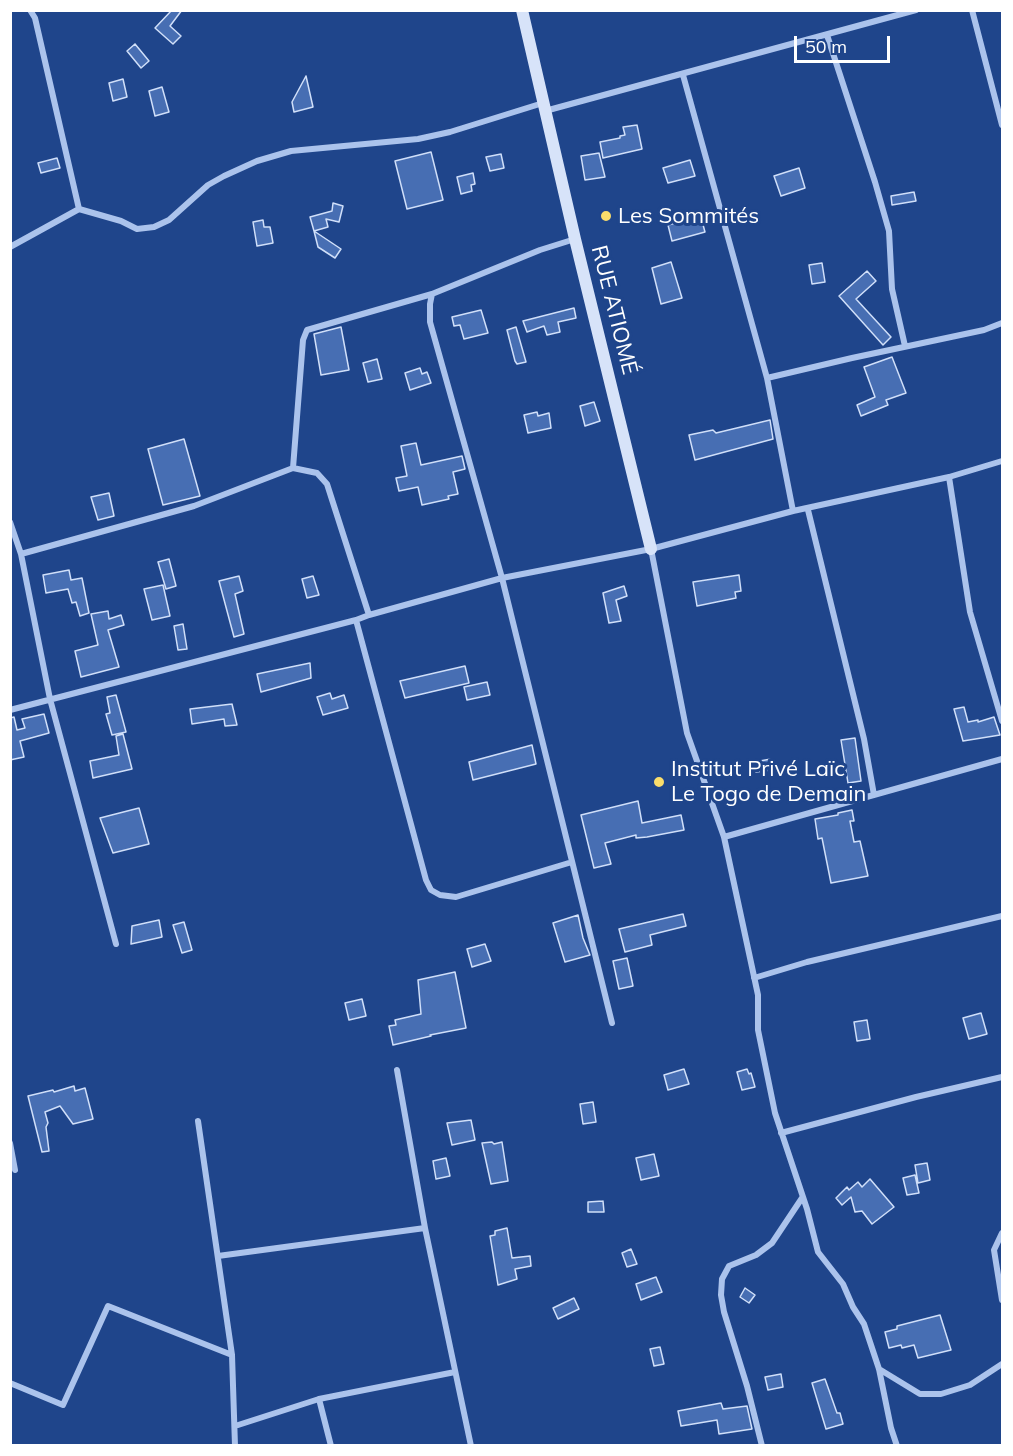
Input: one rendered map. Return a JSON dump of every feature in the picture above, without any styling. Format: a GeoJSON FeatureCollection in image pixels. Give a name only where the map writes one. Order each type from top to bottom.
{"type":"FeatureCollection","features":[{"type":"Feature","properties":{"kind":"street"},"geometry":{"type":"LineString","coordinates":[[30,10],[35,18],[79,209]]}},
{"type":"Feature","properties":{"kind":"street","name":"RUE ATIOMÉ"},"geometry":{"type":"LineString","coordinates":[[522,10],[651,549]]}},
{"type":"Feature","properties":{"kind":"street"},"geometry":{"type":"LineString","coordinates":[[10,247],[79,209],[121,221],[137,229],[154,227],[169,220],[208,185],[257,161],[291,151],[418,139],[450,132],[544,107],[683,75],[755,53],[916,10]]}},
{"type":"Feature","properties":{"kind":"street"},"geometry":{"type":"LineString","coordinates":[[972,10],[1002,125]]}},
{"type":"Feature","properties":{"kind":"street"},"geometry":{"type":"LineString","coordinates":[[827,35],[889,231],[892,289],[905,346]]}},
{"type":"Feature","properties":{"kind":"street"},"geometry":{"type":"LineString","coordinates":[[683,75],[767,378],[793,512]]}},
{"type":"Feature","properties":{"kind":"street"},"geometry":{"type":"LineString","coordinates":[[293,468],[303,340],[307,330],[432,294],[540,250],[575,239]]}},
{"type":"Feature","properties":{"kind":"street"},"geometry":{"type":"LineString","coordinates":[[432,294],[430,322],[502,578],[612,1023]]}},
{"type":"Feature","properties":{"kind":"street"},"geometry":{"type":"LineString","coordinates":[[767,378],[984,330],[1002,323]]}},
{"type":"Feature","properties":{"kind":"street"},"geometry":{"type":"LineString","coordinates":[[10,710],[356,620],[502,578],[651,549],[793,512],[950,477],[1002,461]]}},
{"type":"Feature","properties":{"kind":"street"},"geometry":{"type":"LineString","coordinates":[[21,554],[194,506],[293,468],[317,473],[327,484],[369,615]]}},
{"type":"Feature","properties":{"kind":"street"},"geometry":{"type":"LineString","coordinates":[[950,477],[970,612],[1002,721]]}},
{"type":"Feature","properties":{"kind":"street"},"geometry":{"type":"LineString","coordinates":[[808,510],[864,739],[874,795]]}},
{"type":"Feature","properties":{"kind":"street"},"geometry":{"type":"LineString","coordinates":[[10,522],[21,554],[50,699],[116,944]]}},
{"type":"Feature","properties":{"kind":"street"},"geometry":{"type":"LineString","coordinates":[[651,549],[687,733],[724,837],[758,995],[758,1030],[775,1113],[818,1252],[843,1284],[853,1307],[864,1323],[879,1369],[897,1446]]}},
{"type":"Feature","properties":{"kind":"street"},"geometry":{"type":"LineString","coordinates":[[356,620],[426,880],[431,890],[440,895],[456,897],[573,862]]}},
{"type":"Feature","properties":{"kind":"street"},"geometry":{"type":"LineString","coordinates":[[724,837],[1002,759]]}},
{"type":"Feature","properties":{"kind":"street"},"geometry":{"type":"LineString","coordinates":[[754,978],[807,962],[1002,916]]}},
{"type":"Feature","properties":{"kind":"street"},"geometry":{"type":"LineString","coordinates":[[397,1071],[425,1228],[471,1446]]}},
{"type":"Feature","properties":{"kind":"street"},"geometry":{"type":"LineString","coordinates":[[781,1133],[1002,1077]]}},
{"type":"Feature","properties":{"kind":"street"},"geometry":{"type":"LineString","coordinates":[[198,1121],[232,1355],[235,1446]]}},
{"type":"Feature","properties":{"kind":"street"},"geometry":{"type":"LineString","coordinates":[[10,1143],[15,1170]]}},
{"type":"Feature","properties":{"kind":"street"},"geometry":{"type":"LineString","coordinates":[[762,1446],[747,1386],[724,1312],[721,1295],[722,1279],[729,1266],[756,1255],[772,1243],[802,1198]]}},
{"type":"Feature","properties":{"kind":"street"},"geometry":{"type":"LineString","coordinates":[[218,1256],[425,1228]]}},
{"type":"Feature","properties":{"kind":"street"},"geometry":{"type":"LineString","coordinates":[[1002,1233],[994,1250],[1002,1300]]}},
{"type":"Feature","properties":{"kind":"street"},"geometry":{"type":"LineString","coordinates":[[10,1383],[63,1405],[108,1306],[232,1355]]}},
{"type":"Feature","properties":{"kind":"street"},"geometry":{"type":"LineString","coordinates":[[879,1369],[920,1394],[941,1394],[970,1385],[1002,1364]]}},
{"type":"Feature","properties":{"kind":"street"},"geometry":{"type":"LineString","coordinates":[[235,1426],[319,1399],[455,1372]]}},
{"type":"Feature","properties":{"kind":"street"},"geometry":{"type":"LineString","coordinates":[[319,1399],[331,1446]]}},
{"type":"Feature","properties":{"kind":"building"},"geometry":{"type":"Polygon","coordinates":[[[172,10],[182,10],[170,26],[181,36],[173,44],[155,28],[172,10]]]}},
{"type":"Feature","properties":{"kind":"building"},"geometry":{"type":"Polygon","coordinates":[[[135,44],[149,61],[141,68],[127,51],[135,44]]]}},
{"type":"Feature","properties":{"kind":"building"},"geometry":{"type":"Polygon","coordinates":[[[306,76],[313,107],[294,112],[292,102],[306,76]]]}},
{"type":"Feature","properties":{"kind":"building"},"geometry":{"type":"Polygon","coordinates":[[[123,79],[127,97],[113,101],[109,83],[123,79]]]}},
{"type":"Feature","properties":{"kind":"building"},"geometry":{"type":"Polygon","coordinates":[[[162,87],[169,112],[155,116],[149,91],[162,87]]]}},
{"type":"Feature","properties":{"kind":"building"},"geometry":{"type":"Polygon","coordinates":[[[637,125],[642,149],[603,158],[600,142],[620,138],[625,135],[623,127],[637,125]]]}},
{"type":"Feature","properties":{"kind":"building"},"geometry":{"type":"Polygon","coordinates":[[[431,152],[443,200],[407,209],[395,161],[431,152]]]}},
{"type":"Feature","properties":{"kind":"building"},"geometry":{"type":"Polygon","coordinates":[[[599,153],[605,177],[585,180],[581,156],[599,153]]]}},
{"type":"Feature","properties":{"kind":"building"},"geometry":{"type":"Polygon","coordinates":[[[501,154],[504,168],[490,171],[486,157],[501,154]]]}},
{"type":"Feature","properties":{"kind":"building"},"geometry":{"type":"Polygon","coordinates":[[[57,158],[60,168],[41,173],[38,163],[57,158]]]}},
{"type":"Feature","properties":{"kind":"building"},"geometry":{"type":"Polygon","coordinates":[[[690,160],[695,176],[668,183],[663,168],[690,160]]]}},
{"type":"Feature","properties":{"kind":"building"},"geometry":{"type":"Polygon","coordinates":[[[799,168],[805,188],[781,196],[774,176],[799,168]]]}},
{"type":"Feature","properties":{"kind":"building"},"geometry":{"type":"Polygon","coordinates":[[[473,173],[475,184],[471,185],[472,191],[461,194],[457,177],[473,173]]]}},
{"type":"Feature","properties":{"kind":"building"},"geometry":{"type":"Polygon","coordinates":[[[914,192],[916,201],[892,205],[891,196],[914,192]]]}},
{"type":"Feature","properties":{"kind":"building"},"geometry":{"type":"Polygon","coordinates":[[[333,203],[343,206],[339,222],[326,219],[328,227],[314,231],[310,217],[332,211],[333,203]]]}},
{"type":"Feature","properties":{"kind":"building"},"geometry":{"type":"Polygon","coordinates":[[[696,218],[697,222],[702,221],[705,232],[672,241],[668,225],[696,218]]]}},
{"type":"Feature","properties":{"kind":"building"},"geometry":{"type":"Polygon","coordinates":[[[263,220],[264,227],[270,227],[273,243],[257,246],[253,222],[263,220]]]}},
{"type":"Feature","properties":{"kind":"building"},"geometry":{"type":"Polygon","coordinates":[[[314,231],[341,249],[335,258],[318,247],[314,231]]]}},
{"type":"Feature","properties":{"kind":"building"},"geometry":{"type":"Polygon","coordinates":[[[671,262],[682,298],[661,304],[652,268],[671,262]]]}},
{"type":"Feature","properties":{"kind":"building"},"geometry":{"type":"Polygon","coordinates":[[[822,263],[825,282],[812,284],[809,265],[822,263]]]}},
{"type":"Feature","properties":{"kind":"building"},"geometry":{"type":"Polygon","coordinates":[[[867,271],[876,281],[856,299],[891,337],[883,345],[839,296],[867,271]]]}},
{"type":"Feature","properties":{"kind":"building"},"geometry":{"type":"Polygon","coordinates":[[[574,308],[576,318],[558,322],[560,332],[547,335],[544,326],[527,332],[523,321],[574,308]]]}},
{"type":"Feature","properties":{"kind":"building"},"geometry":{"type":"Polygon","coordinates":[[[481,310],[488,333],[464,339],[460,325],[454,326],[452,317],[481,310]]]}},
{"type":"Feature","properties":{"kind":"building"},"geometry":{"type":"Polygon","coordinates":[[[341,327],[349,370],[321,375],[314,334],[341,327]]]}},
{"type":"Feature","properties":{"kind":"building"},"geometry":{"type":"Polygon","coordinates":[[[516,327],[526,362],[517,364],[507,330],[516,327]]]}},
{"type":"Feature","properties":{"kind":"building"},"geometry":{"type":"Polygon","coordinates":[[[892,357],[906,393],[886,400],[888,405],[861,416],[857,405],[875,397],[864,367],[892,357]]]}},
{"type":"Feature","properties":{"kind":"building"},"geometry":{"type":"Polygon","coordinates":[[[377,359],[382,379],[368,382],[363,363],[377,359]]]}},
{"type":"Feature","properties":{"kind":"building"},"geometry":{"type":"Polygon","coordinates":[[[420,368],[422,374],[427,372],[431,383],[410,390],[405,373],[420,368]]]}},
{"type":"Feature","properties":{"kind":"building"},"geometry":{"type":"Polygon","coordinates":[[[594,402],[600,421],[585,426],[580,406],[594,402]]]}},
{"type":"Feature","properties":{"kind":"building"},"geometry":{"type":"Polygon","coordinates":[[[537,412],[538,416],[549,413],[551,428],[528,433],[524,415],[537,412]]]}},
{"type":"Feature","properties":{"kind":"building"},"geometry":{"type":"Polygon","coordinates":[[[770,420],[773,439],[695,460],[689,435],[713,430],[716,433],[770,420]]]}},
{"type":"Feature","properties":{"kind":"building"},"geometry":{"type":"Polygon","coordinates":[[[184,439],[200,496],[163,505],[148,449],[184,439]]]}},
{"type":"Feature","properties":{"kind":"building"},"geometry":{"type":"Polygon","coordinates":[[[416,443],[421,465],[462,456],[465,469],[453,472],[458,494],[448,496],[449,499],[422,505],[418,487],[399,491],[396,478],[407,476],[401,446],[416,443]]]}},
{"type":"Feature","properties":{"kind":"building"},"geometry":{"type":"Polygon","coordinates":[[[109,493],[114,516],[98,520],[91,497],[109,493]]]}},
{"type":"Feature","properties":{"kind":"building"},"geometry":{"type":"Polygon","coordinates":[[[169,559],[176,586],[166,589],[158,562],[169,559]]]}},
{"type":"Feature","properties":{"kind":"building"},"geometry":{"type":"Polygon","coordinates":[[[69,570],[71,580],[82,578],[89,613],[80,616],[76,602],[72,603],[68,589],[46,593],[43,575],[69,570]]]}},
{"type":"Feature","properties":{"kind":"building"},"geometry":{"type":"Polygon","coordinates":[[[739,575],[741,591],[735,592],[736,598],[697,606],[693,582],[739,575]]]}},
{"type":"Feature","properties":{"kind":"building"},"geometry":{"type":"Polygon","coordinates":[[[239,576],[243,591],[235,594],[244,634],[234,637],[219,581],[239,576]]]}},
{"type":"Feature","properties":{"kind":"building"},"geometry":{"type":"Polygon","coordinates":[[[313,576],[319,595],[307,598],[302,579],[313,576]]]}},
{"type":"Feature","properties":{"kind":"building"},"geometry":{"type":"Polygon","coordinates":[[[163,585],[170,616],[152,620],[144,589],[163,585]]]}},
{"type":"Feature","properties":{"kind":"building"},"geometry":{"type":"Polygon","coordinates":[[[624,586],[627,596],[616,600],[621,621],[609,623],[603,593],[624,586]]]}},
{"type":"Feature","properties":{"kind":"building"},"geometry":{"type":"Polygon","coordinates":[[[108,611],[109,619],[121,615],[124,625],[108,630],[119,667],[81,677],[75,651],[98,645],[91,614],[108,611]]]}},
{"type":"Feature","properties":{"kind":"building"},"geometry":{"type":"Polygon","coordinates":[[[183,624],[187,649],[178,650],[174,626],[183,624]]]}},
{"type":"Feature","properties":{"kind":"building"},"geometry":{"type":"Polygon","coordinates":[[[310,663],[311,678],[261,692],[257,674],[310,663]]]}},
{"type":"Feature","properties":{"kind":"building"},"geometry":{"type":"Polygon","coordinates":[[[465,666],[469,683],[405,698],[400,681],[465,666]]]}},
{"type":"Feature","properties":{"kind":"building"},"geometry":{"type":"Polygon","coordinates":[[[487,682],[490,695],[467,700],[464,687],[487,682]]]}},
{"type":"Feature","properties":{"kind":"building"},"geometry":{"type":"Polygon","coordinates":[[[330,693],[332,699],[344,695],[348,708],[323,715],[317,697],[330,693]]]}},
{"type":"Feature","properties":{"kind":"building"},"geometry":{"type":"Polygon","coordinates":[[[116,695],[126,732],[112,735],[106,714],[110,713],[107,697],[116,695]]]}},
{"type":"Feature","properties":{"kind":"building"},"geometry":{"type":"Polygon","coordinates":[[[232,704],[237,725],[225,726],[224,719],[192,724],[190,709],[232,704]]]}},
{"type":"Feature","properties":{"kind":"building"},"geometry":{"type":"Polygon","coordinates":[[[964,707],[968,722],[978,720],[978,722],[994,717],[1000,735],[963,741],[954,709],[964,707]]]}},
{"type":"Feature","properties":{"kind":"building"},"geometry":{"type":"Polygon","coordinates":[[[44,714],[49,733],[20,741],[24,757],[10,760],[10,718],[14,717],[17,730],[25,728],[22,719],[44,714]]]}},
{"type":"Feature","properties":{"kind":"building"},"geometry":{"type":"Polygon","coordinates":[[[123,734],[132,769],[93,778],[90,761],[119,755],[116,736],[123,734]]]}},
{"type":"Feature","properties":{"kind":"building"},"geometry":{"type":"Polygon","coordinates":[[[855,738],[861,781],[848,783],[841,740],[855,738]]]}},
{"type":"Feature","properties":{"kind":"building"},"geometry":{"type":"Polygon","coordinates":[[[532,745],[536,764],[473,780],[469,762],[532,745]]]}},
{"type":"Feature","properties":{"kind":"building"},"geometry":{"type":"Polygon","coordinates":[[[771,759],[772,770],[756,772],[754,762],[771,759]]]}},
{"type":"Feature","properties":{"kind":"building"},"geometry":{"type":"Polygon","coordinates":[[[638,801],[642,823],[681,815],[684,830],[647,837],[636,838],[636,835],[605,843],[611,864],[594,868],[581,815],[638,801]]]}},
{"type":"Feature","properties":{"kind":"building"},"geometry":{"type":"Polygon","coordinates":[[[139,808],[149,844],[113,853],[100,818],[139,808]]]}},
{"type":"Feature","properties":{"kind":"building"},"geometry":{"type":"Polygon","coordinates":[[[852,810],[854,821],[850,821],[854,842],[860,841],[868,876],[831,883],[822,838],[818,839],[815,819],[852,810]]]}},
{"type":"Feature","properties":{"kind":"building"},"geometry":{"type":"Polygon","coordinates":[[[683,914],[686,926],[650,935],[652,945],[625,952],[619,929],[683,914]]]}},
{"type":"Feature","properties":{"kind":"building"},"geometry":{"type":"Polygon","coordinates":[[[578,915],[583,938],[590,955],[565,962],[553,923],[578,915]]]}},
{"type":"Feature","properties":{"kind":"building"},"geometry":{"type":"Polygon","coordinates":[[[159,920],[162,937],[131,944],[132,926],[159,920]]]}},
{"type":"Feature","properties":{"kind":"building"},"geometry":{"type":"Polygon","coordinates":[[[184,922],[192,950],[182,953],[173,925],[184,922]]]}},
{"type":"Feature","properties":{"kind":"building"},"geometry":{"type":"Polygon","coordinates":[[[485,944],[491,961],[472,967],[467,949],[485,944]]]}},
{"type":"Feature","properties":{"kind":"building"},"geometry":{"type":"Polygon","coordinates":[[[627,958],[633,986],[619,989],[613,961],[627,958]]]}},
{"type":"Feature","properties":{"kind":"building"},"geometry":{"type":"Polygon","coordinates":[[[455,972],[466,1028],[393,1045],[389,1026],[396,1025],[395,1020],[421,1014],[418,980],[455,972]]]}},
{"type":"Feature","properties":{"kind":"building"},"geometry":{"type":"Polygon","coordinates":[[[362,999],[366,1016],[349,1020],[345,1003],[362,999]]]}},
{"type":"Feature","properties":{"kind":"building"},"geometry":{"type":"Polygon","coordinates":[[[981,1013],[987,1034],[969,1039],[963,1018],[981,1013]]]}},
{"type":"Feature","properties":{"kind":"building"},"geometry":{"type":"Polygon","coordinates":[[[867,1020],[870,1039],[857,1041],[854,1022],[867,1020]]]}},
{"type":"Feature","properties":{"kind":"building"},"geometry":{"type":"Polygon","coordinates":[[[684,1069],[689,1084],[668,1090],[664,1075],[684,1069]]]}},
{"type":"Feature","properties":{"kind":"building"},"geometry":{"type":"Polygon","coordinates":[[[747,1069],[749,1074],[751,1073],[755,1087],[742,1090],[737,1072],[747,1069]]]}},
{"type":"Feature","properties":{"kind":"building"},"geometry":{"type":"Polygon","coordinates":[[[74,1086],[75,1091],[85,1088],[93,1119],[73,1124],[60,1106],[45,1112],[48,1123],[46,1127],[49,1151],[42,1152],[28,1096],[74,1086]]]}},
{"type":"Feature","properties":{"kind":"building"},"geometry":{"type":"Polygon","coordinates":[[[593,1102],[596,1122],[583,1124],[580,1104],[593,1102]]]}},
{"type":"Feature","properties":{"kind":"building"},"geometry":{"type":"Polygon","coordinates":[[[471,1120],[475,1140],[452,1145],[447,1123],[471,1120]]]}},
{"type":"Feature","properties":{"kind":"building"},"geometry":{"type":"Polygon","coordinates":[[[492,1142],[494,1144],[502,1142],[508,1181],[491,1184],[482,1143],[492,1142]]]}},
{"type":"Feature","properties":{"kind":"building"},"geometry":{"type":"Polygon","coordinates":[[[654,1154],[659,1176],[641,1180],[636,1158],[654,1154]]]}},
{"type":"Feature","properties":{"kind":"building"},"geometry":{"type":"Polygon","coordinates":[[[446,1158],[450,1176],[436,1179],[433,1161],[446,1158]]]}},
{"type":"Feature","properties":{"kind":"building"},"geometry":{"type":"Polygon","coordinates":[[[927,1163],[930,1180],[918,1183],[915,1165],[927,1163]]]}},
{"type":"Feature","properties":{"kind":"building"},"geometry":{"type":"Polygon","coordinates":[[[915,1175],[919,1193],[907,1195],[903,1178],[915,1175]]]}},
{"type":"Feature","properties":{"kind":"building"},"geometry":{"type":"Polygon","coordinates":[[[870,1179],[894,1207],[872,1224],[862,1211],[855,1212],[851,1197],[842,1205],[836,1198],[847,1187],[849,1190],[858,1182],[862,1187],[870,1179]]]}},
{"type":"Feature","properties":{"kind":"building"},"geometry":{"type":"Polygon","coordinates":[[[603,1201],[604,1212],[588,1212],[588,1202],[603,1201]]]}},
{"type":"Feature","properties":{"kind":"building"},"geometry":{"type":"Polygon","coordinates":[[[507,1228],[512,1258],[530,1256],[531,1266],[515,1269],[517,1279],[498,1285],[490,1236],[495,1235],[495,1231],[507,1228]]]}},
{"type":"Feature","properties":{"kind":"building"},"geometry":{"type":"Polygon","coordinates":[[[631,1249],[637,1264],[627,1267],[622,1253],[631,1249]]]}},
{"type":"Feature","properties":{"kind":"building"},"geometry":{"type":"Polygon","coordinates":[[[656,1277],[662,1292],[641,1300],[636,1284],[656,1277]]]}},
{"type":"Feature","properties":{"kind":"building"},"geometry":{"type":"Polygon","coordinates":[[[745,1288],[755,1295],[749,1303],[740,1297],[745,1288]]]}},
{"type":"Feature","properties":{"kind":"building"},"geometry":{"type":"Polygon","coordinates":[[[574,1298],[579,1309],[558,1319],[553,1308],[574,1298]]]}},
{"type":"Feature","properties":{"kind":"building"},"geometry":{"type":"Polygon","coordinates":[[[940,1315],[951,1350],[918,1358],[914,1345],[889,1348],[885,1332],[897,1329],[897,1326],[940,1315]]]}},
{"type":"Feature","properties":{"kind":"building"},"geometry":{"type":"Polygon","coordinates":[[[660,1347],[664,1364],[654,1366],[650,1349],[660,1347]]]}},
{"type":"Feature","properties":{"kind":"building"},"geometry":{"type":"Polygon","coordinates":[[[781,1374],[783,1387],[768,1390],[765,1377],[781,1374]]]}},
{"type":"Feature","properties":{"kind":"building"},"geometry":{"type":"Polygon","coordinates":[[[825,1379],[843,1424],[826,1429],[812,1383],[825,1379]]]}},
{"type":"Feature","properties":{"kind":"building"},"geometry":{"type":"Polygon","coordinates":[[[721,1403],[723,1409],[747,1406],[752,1429],[719,1434],[717,1420],[681,1426],[678,1411],[721,1403]]]}},
{"type":"Feature","properties":{"kind":"place","name":"Les Sommités"},"geometry":{"type":"Point","coordinates":[606,216]}},
{"type":"Feature","properties":{"kind":"place","name":"Institut Privé Laïc Le Togo de Demain"},"geometry":{"type":"Point","coordinates":[659,782]}}]}
